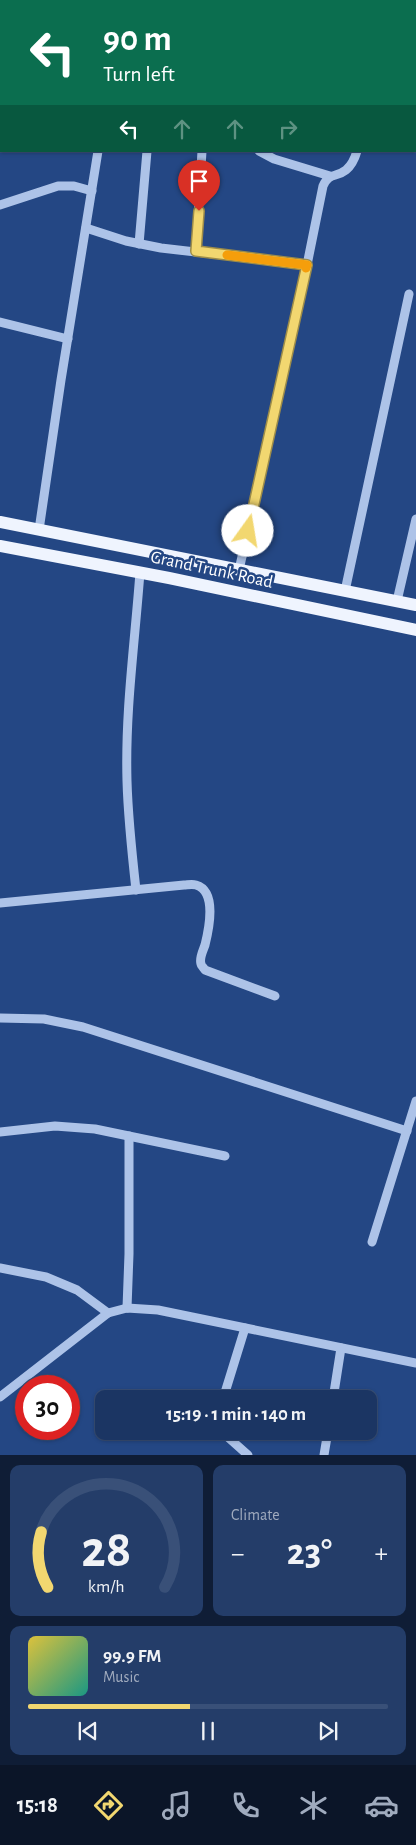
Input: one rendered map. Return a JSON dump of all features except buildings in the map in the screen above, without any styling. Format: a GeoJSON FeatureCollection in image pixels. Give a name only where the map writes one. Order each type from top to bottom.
{"type":"FeatureCollection","features":[{"type":"Feature","properties":{"kind":"main road","name":"Grand Trunk Road"},"geometry":{"type":"LineString","coordinates":[[0,522],[416,605]]}},
{"type":"Feature","properties":{"kind":"main road","name":"Grand Trunk Road"},"geometry":{"type":"LineString","coordinates":[[0,546],[140,572],[416,630]]}},
{"type":"Feature","properties":{"kind":"street"},"geometry":{"type":"LineString","coordinates":[[39,530],[98,152]]}},
{"type":"Feature","properties":{"kind":"street"},"geometry":{"type":"LineString","coordinates":[[139,244],[147,152]]}},
{"type":"Feature","properties":{"kind":"street"},"geometry":{"type":"LineString","coordinates":[[196,251],[202,152]]}},
{"type":"Feature","properties":{"kind":"street"},"geometry":{"type":"LineString","coordinates":[[261,152],[330,176]]}},
{"type":"Feature","properties":{"kind":"street"},"geometry":{"type":"LineString","coordinates":[[240,570],[323,186],[326,179],[330,176],[346,170],[352,163],[357,152]]}},
{"type":"Feature","properties":{"kind":"street"},"geometry":{"type":"LineString","coordinates":[[0,205],[58,186],[74,186],[92,191]]}},
{"type":"Feature","properties":{"kind":"street"},"geometry":{"type":"LineString","coordinates":[[86,228],[139,244],[307,265]]}},
{"type":"Feature","properties":{"kind":"street"},"geometry":{"type":"LineString","coordinates":[[345,591],[409,294]]}},
{"type":"Feature","properties":{"kind":"street"},"geometry":{"type":"LineString","coordinates":[[0,322],[68,339]]}},
{"type":"Feature","properties":{"kind":"street"},"geometry":{"type":"LineString","coordinates":[[397,601],[416,519]]}},
{"type":"Feature","properties":{"kind":"street"},"geometry":{"type":"LineString","coordinates":[[136,890],[127,779],[129,711],[140,572]]}},
{"type":"Feature","properties":{"kind":"street"},"geometry":{"type":"LineString","coordinates":[[0,904],[196,885],[204,890],[208,898],[210,911],[201,955],[201,964],[205,970],[275,996]]}},
{"type":"Feature","properties":{"kind":"street"},"geometry":{"type":"LineString","coordinates":[[0,1018],[44,1019],[83,1027],[408,1131]]}},
{"type":"Feature","properties":{"kind":"street"},"geometry":{"type":"LineString","coordinates":[[372,1242],[408,1131],[413,1121],[416,1101]]}},
{"type":"Feature","properties":{"kind":"street"},"geometry":{"type":"LineString","coordinates":[[0,1132],[55,1126],[95,1128],[224,1156]]}},
{"type":"Feature","properties":{"kind":"street"},"geometry":{"type":"LineString","coordinates":[[127,1308],[130,1254],[130,1136]]}},
{"type":"Feature","properties":{"kind":"street"},"geometry":{"type":"LineString","coordinates":[[0,1268],[46,1278],[76,1290],[108,1312]]}},
{"type":"Feature","properties":{"kind":"street"},"geometry":{"type":"LineString","coordinates":[[0,1397],[108,1312],[127,1308],[158,1310],[416,1363]]}},
{"type":"Feature","properties":{"kind":"street"},"geometry":{"type":"LineString","coordinates":[[226,1390],[245,1328]]}},
{"type":"Feature","properties":{"kind":"street"},"geometry":{"type":"LineString","coordinates":[[334,1390],[341,1348]]}},
{"type":"Feature","properties":{"kind":"street"},"geometry":{"type":"LineString","coordinates":[[231,1440],[248,1455]]}},
{"type":"Feature","properties":{"kind":"street"},"geometry":{"type":"LineString","coordinates":[[324,1455],[326,1440]]}},
{"type":"Feature","properties":{"kind":"slow traffic"},"geometry":{"type":"LineString","coordinates":[[227,255],[307,265],[306,268]]}},
{"type":"Feature","properties":{"kind":"route"},"geometry":{"type":"LineString","coordinates":[[199,211],[196,251],[307,265],[248,531]]}}]}
